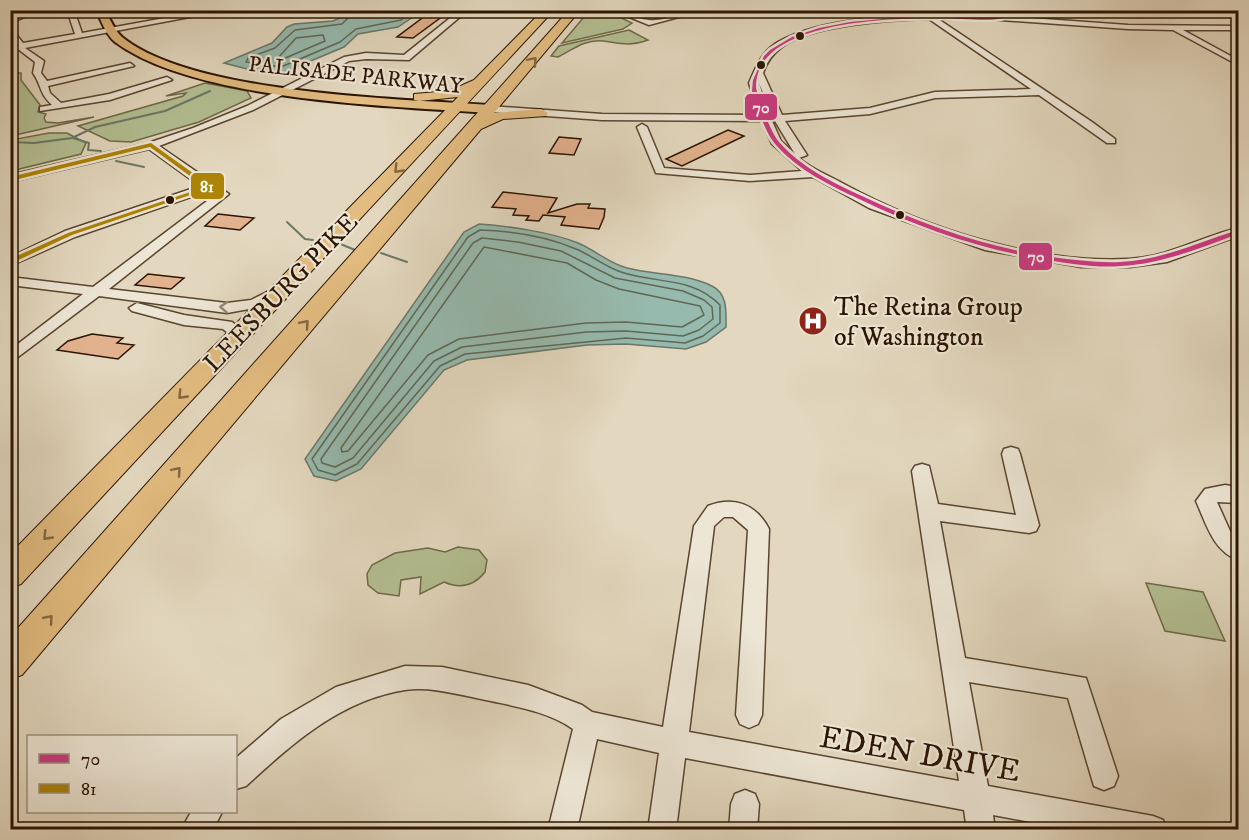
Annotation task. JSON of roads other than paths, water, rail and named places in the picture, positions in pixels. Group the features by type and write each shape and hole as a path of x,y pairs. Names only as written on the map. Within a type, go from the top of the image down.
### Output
{"highway":[{"name":"LEESBURG PIKE","path":"10,575 549,10"},
{"path":"515,46 528,25 529,13"},
{"path":"473,128 574,13"},
{"path":"418,100 462,92 492,69"},
{"path":"511,85 510,93 514,99 542,109"},
{"path":"418,100 441,112 438,127"},
{"path":"473,128 501,115 542,109"},
{"name":"LEESBURG PIKE","path":"10,663 473,128"}],"main road":[{"path":"100,10 101,20 109,32"},
{"name":"PALISADE PARKWAY","path":"116,17 124,29 142,43 182,60 243,76 294,85 418,100 493,105"},
{"name":"PALISADE PARKWAY","path":"109,32 140,53 185,71 283,91 333,97 346,102 347,109 381,101 418,100"}],"street":[{"path":"10,21 38,10"},
{"path":"70,10 73,12 78,33"},
{"path":"16,47 224,10"},
{"path":"10,179 151,145 227,119 347,59 366,56 406,58 465,10"},
{"path":"615,10 649,23 702,10"},
{"path":"815,173 798,152 777,114 760,75 761,65 771,50 804,34 866,20 1000,14 1174,28 1239,28"},
{"path":"929,16 967,45 1001,64 1111,141"},
{"path":"1174,28 1239,63"},
{"path":"10,29 16,47 41,64 37,73 44,84 45,94 59,106"},
{"path":"33,57 44,55"},
{"path":"44,84 130,66"},
{"path":"760,75 754,83 763,114 776,142 787,154 815,173 873,205 990,246 1045,258 1101,263 1150,261 1182,253 1239,232"},
{"path":"43,109 110,97 167,80"},
{"path":"542,109 763,114 857,112 882,109 935,95 1040,92"},
{"path":"493,105 632,121 642,127 660,171 750,178 815,173"},
{"path":"602,117 664,118 763,114"},
{"path":"642,127 649,121 664,118"},
{"path":"10,358 223,194 209,187 151,145"},
{"path":"10,262 70,234 209,187"},
{"path":"10,292 235,308 263,299 294,276"},
{"path":"10,281 184,320 227,325 236,332 233,341"},
{"path":"929,511 1029,525 1011,454"},
{"path":"922,471 981,830"},
{"path":"1239,495 1217,493 1210,495 1206,501 1222,537 1239,551"},
{"path":"662,830 706,519 712,513 730,508 749,515 759,529 749,715"},
{"path":"954,668 1077,687 1104,776"},
{"name":"EDEN DRIVE","path":"237,775 283,734 325,705 370,687 405,678 444,679 525,697 573,714 586,724 674,743 1153,830"},
{"path":"562,830 586,724"},
{"path":"195,830 207,813"}],"water":[{"path":"346,11 412,11 413,17 398,27 358,34 344,47 282,73 259,72 224,63 272,43 287,27 294,24 333,21 340,18"},
{"path":"479,224 516,228 555,236 578,243 627,268 681,276 712,286 721,294 725,304 726,327 706,342 686,349 626,344 587,345 467,360 444,370 361,469 336,481 314,476 305,459 464,232"}],"waterway":[{"path":"10,142 34,143 72,138 95,127 165,111 210,91"},
{"path":"73,138 89,143 88,150 101,151"},
{"path":"116,161 144,167"},
{"path":"287,222 305,239 313,240"},
{"path":"338,243 355,250"},
{"path":"381,253 407,262"}],"place":[{"name":"The Retina Group of Washington","path":"813,321"}]}
